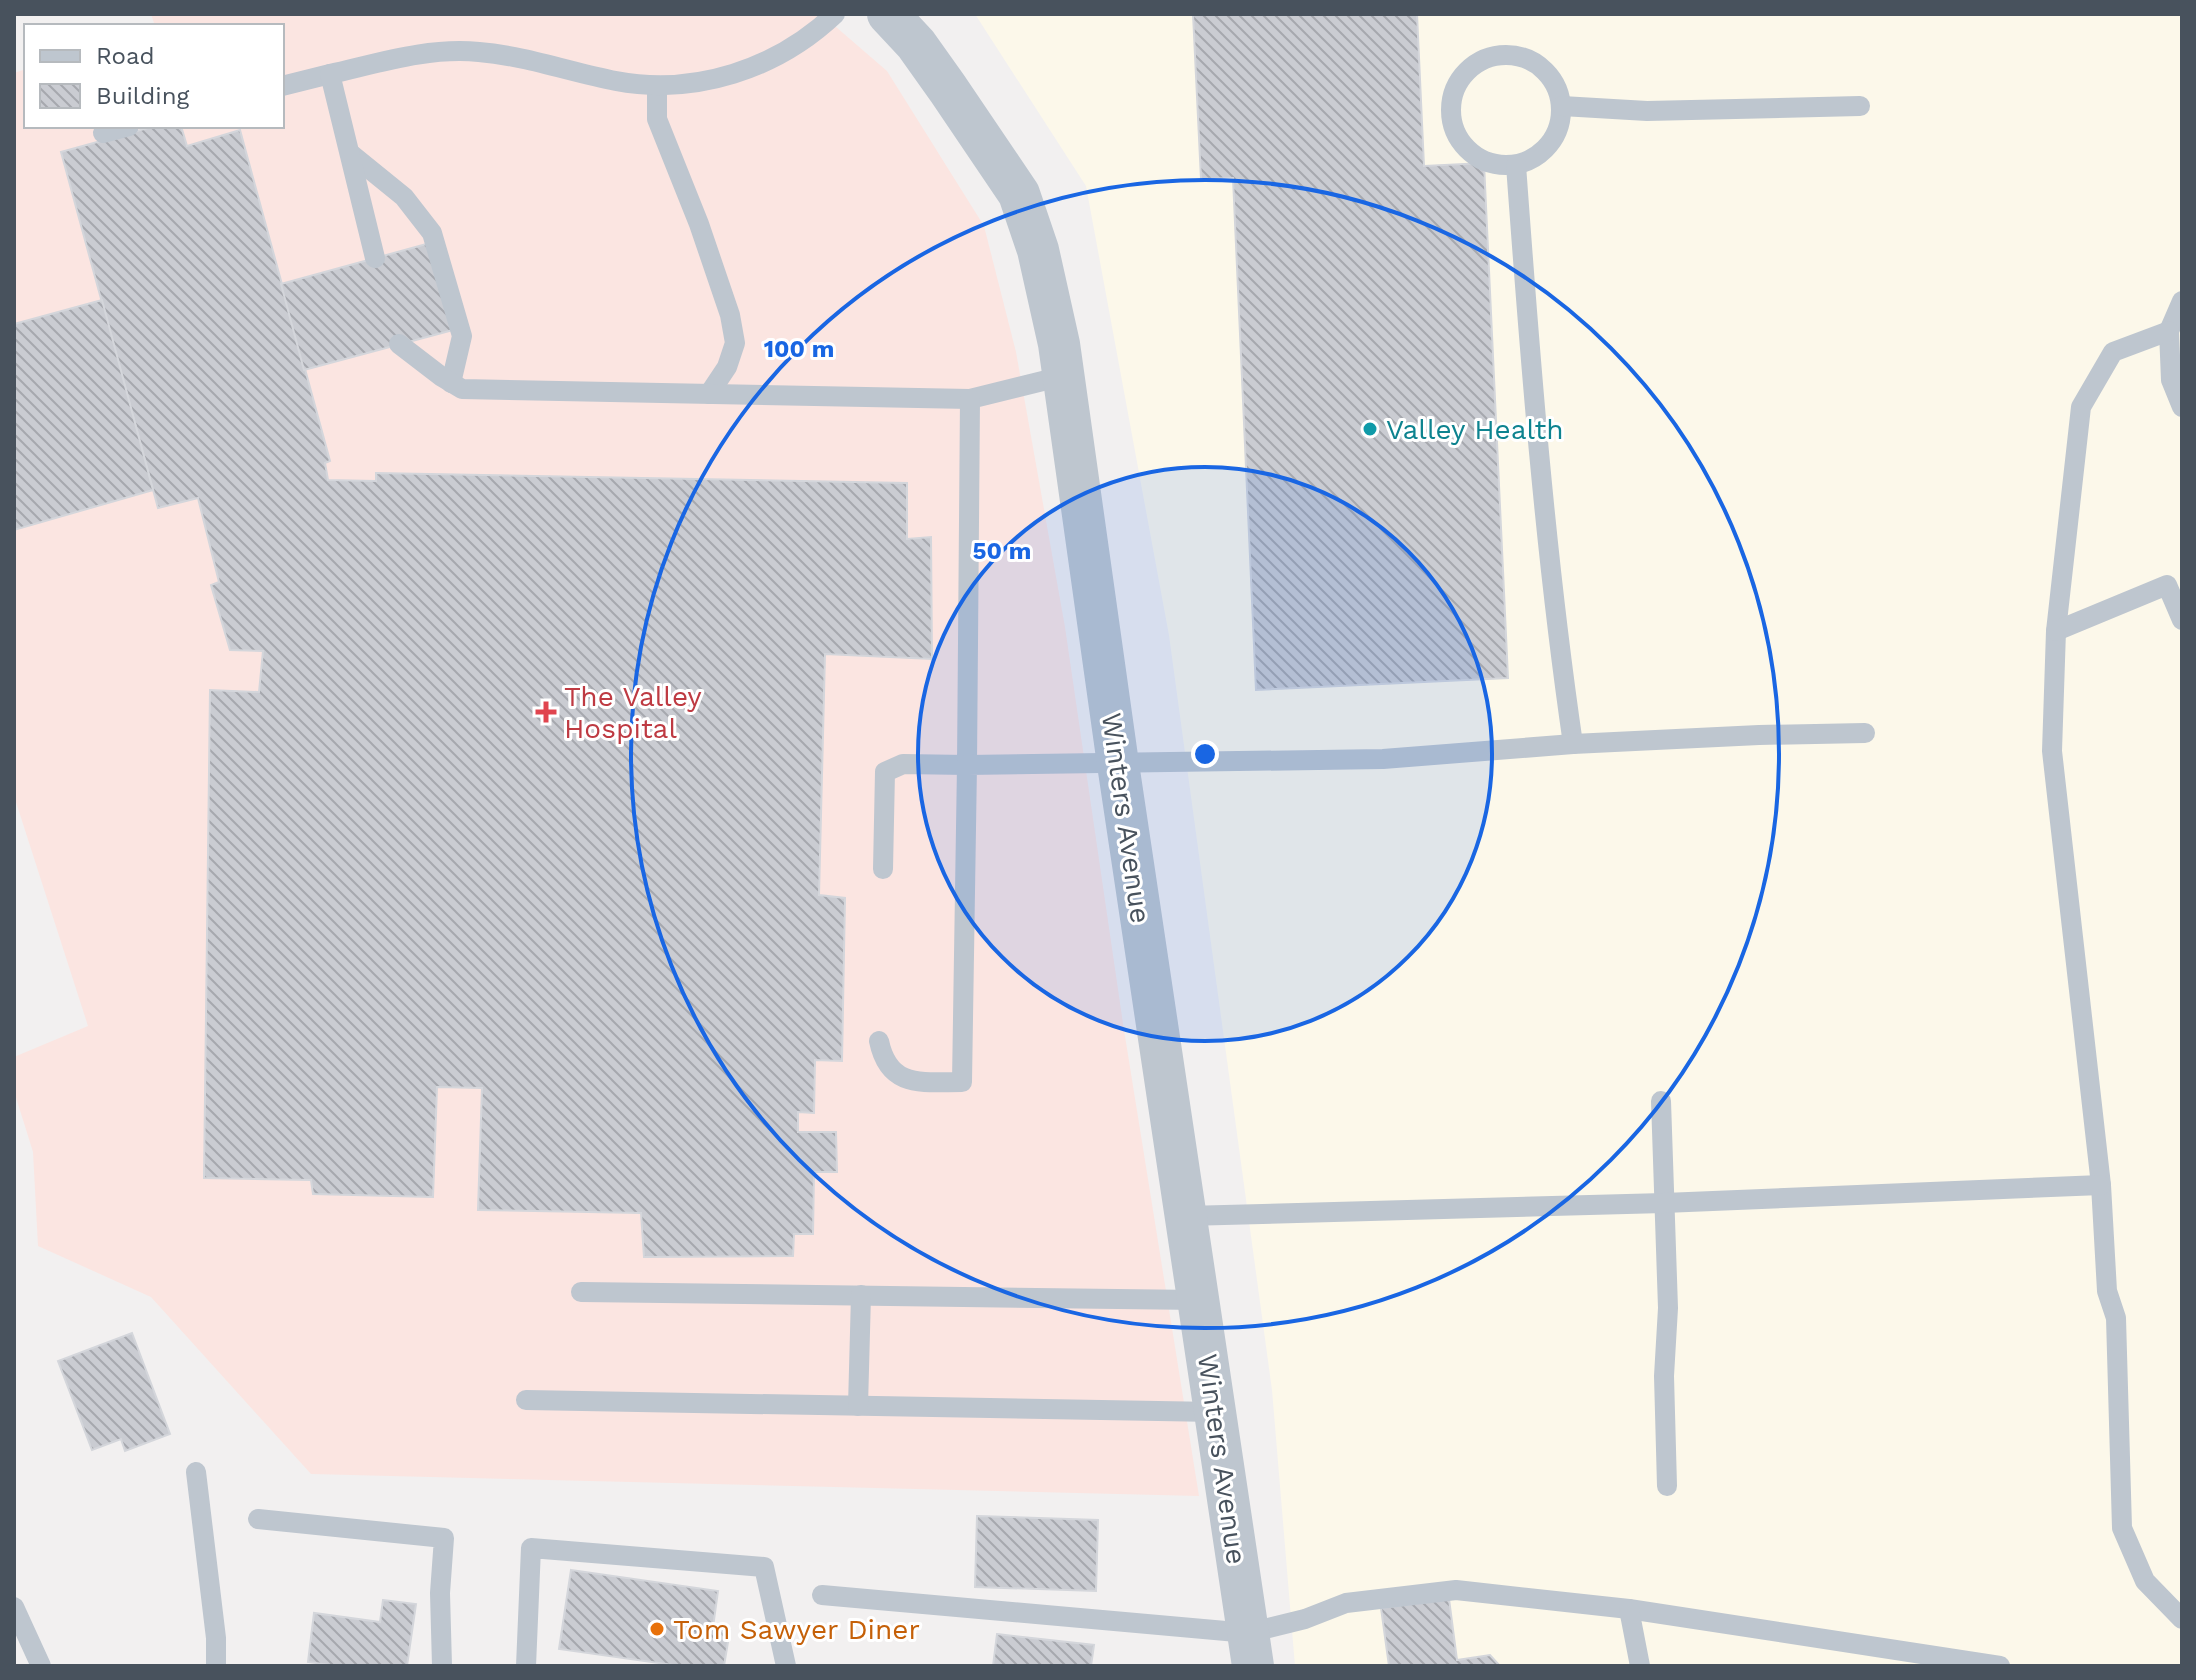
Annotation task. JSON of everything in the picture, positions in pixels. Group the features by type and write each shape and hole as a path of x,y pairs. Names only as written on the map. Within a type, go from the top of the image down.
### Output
{"street":[{"name":"Winters Avenue","path":"888,14 924,56 1019,194 1038,250 1063,376 1250,1649"}],"lane":[{"path":"284,86 435,50 523,58 618,81 657,86 706,82 752,66 814,34 835,14"},
{"path":"1513,55 1531,60 1547,71 1557,87 1562,106 1561,122 1555,137 1538,155 1516,165 1497,165 1479,159 1464,146 1454,130 1451,112 1453,93 1462,76 1476,63 1494,56 1513,55"},
{"path":"330,74 375,258"},
{"path":"657,86 657,119 699,224 730,315 735,343 727,367 709,394"},
{"path":"1562,106 1647,111 1860,106"},
{"path":"103,133 122,128"},
{"path":"351,154 404,197 432,233 462,336 451,383"},
{"path":"1516,165 1532,392 1559,652 1573,744"},
{"path":"2182,301 2169,331 2171,380 2182,407"},
{"path":"2169,331 2113,352 2081,407 2056,631 2052,751 2101,1185 2107,1291 2116,1318 2122,1528 2145,1581 2182,1619"},
{"path":"399,344 462,389 970,399 1063,376"},
{"path":"879,1041 888,1065 900,1077 914,1082 962,1082 970,399"},
{"path":"2056,631 2167,585 2182,620"},
{"path":"883,869 885,772 903,764 1383,759 1573,744 1865,733"},
{"path":"1661,1101 1668,1308 1664,1376 1667,1486"},
{"path":"1186,1216 1664,1203 2101,1185"},
{"path":"581,1292 1199,1300"},
{"path":"858,1406 861,1295"},
{"path":"526,1400 1215,1412"},
{"path":"196,1472 216,1638 216,1666"},
{"path":"258,1519 444,1538 440,1593 442,1666"},
{"path":"526,1666 531,1548 764,1567 786,1666"},
{"path":"822,1595 1250,1649 1305,1619 1346,1603 1456,1590 1629,1609 2000,1666"},
{"path":"14,1607 41,1666"},
{"path":"1629,1609 1640,1666"}],"shaded area":[{"name":"The Valley Hospital","path":"151,14 821,14 887,71 984,226 1016,352 1065,627 1124,1030 1199,1496 311,1474 151,1297 38,1246 33,1152 14,1091 14,1057 88,1026 14,796 14,73 24,70 24,128 284,128 284,24 154,24"},
{"path":"975,14 2182,14 2182,1666 1295,1666 1272,1390 1169,635 1086,186"}],"building":[{"name":"Valley Health","path":"1193,14 1417,14 1424,166 1484,163 1508,678 1256,690 1233,178 1201,179"},
{"path":"148,128 182,128 187,146 240,130 330,461 325,463 328,480 376,481 376,473 907,483 907,539 931,537 932,659 825,654 819,895 845,898 842,1061 815,1060 814,1113 798,1112 798,1132 836,1132 837,1172 814,1172 813,1234 794,1234 793,1256 644,1257 641,1213 478,1210 482,1088 437,1087 433,1197 313,1194 311,1180 204,1178 210,690 259,692 263,651 230,650 211,585 219,582 198,498 158,508 61,152"},
{"path":"430,243 453,330 304,370 281,284"},
{"path":"102,300 153,490 14,530 14,324"},
{"path":"132,1333 170,1434 125,1451 121,1439 92,1450 58,1361"},
{"path":"977,1516 1098,1520 1096,1591 975,1587"},
{"path":"571,1570 718,1591 713,1627 730,1630 724,1666 680,1666 559,1649"},
{"path":"1449,1599 1457,1660 1490,1655 1500,1666 1389,1666 1381,1608"},
{"path":"383,1600 416,1604 407,1666 337,1666 308,1662 314,1613 380,1622"},
{"path":"997,1634 1094,1645 1091,1666 993,1666"}],"place":[{"name":"Valley Health","path":"1370,429"},
{"name":"The Valley Hospital","path":"546,712"},
{"name":"Tom Sawyer Diner","path":"657,1629"}]}
